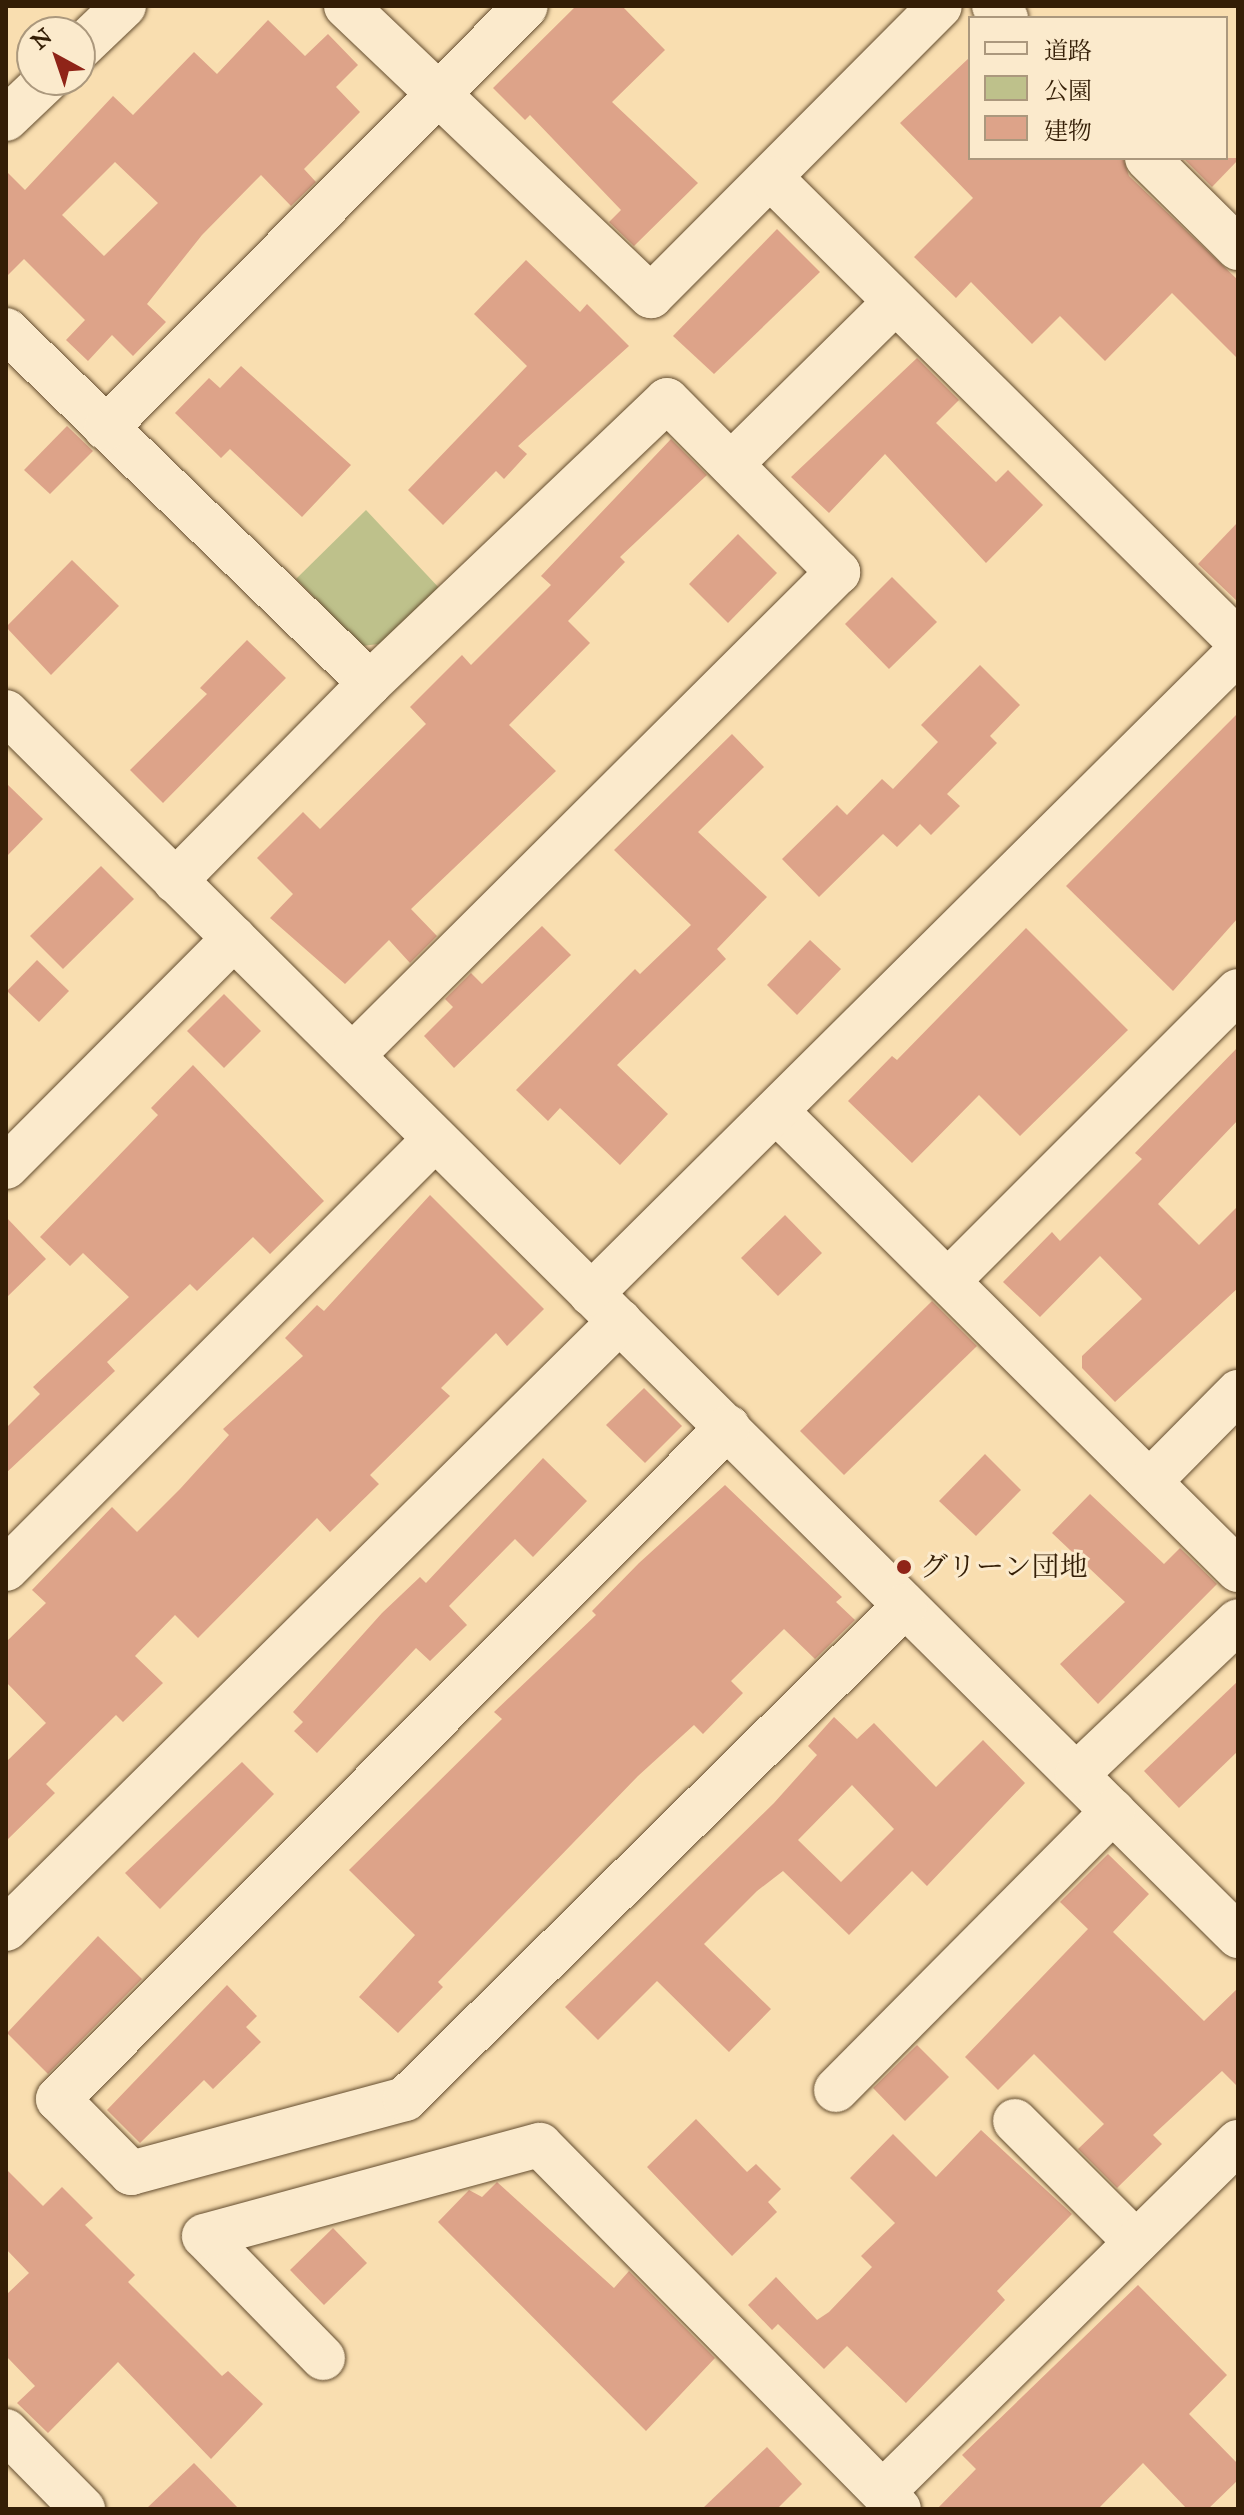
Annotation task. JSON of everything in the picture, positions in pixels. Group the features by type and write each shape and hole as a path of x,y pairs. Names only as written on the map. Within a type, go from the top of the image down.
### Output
{"street":[{"path":"96,33 124,6"},
{"path":"346,6 437,97 651,296 940,6"},
{"path":"106,428 526,6"},
{"path":"6,119 30,96"},
{"path":"1149,160 1238,248"},
{"path":"771,178 1238,641"},
{"path":"731,464 894,303"},
{"path":"6,330 370,683"},
{"path":"175,881 370,683 667,400 838,572 353,1055"},
{"path":"6,1929 605,1308 777,1112 1238,652"},
{"path":"6,712 1238,1936"},
{"path":"6,1167 234,938"},
{"path":"948,1281 1238,991"},
{"path":"777,1112 1151,1480 1238,1570"},
{"path":"6,1569 435,1139"},
{"path":"1151,1480 1238,1392"},
{"path":"728,1427 58,2099 131,2173 405,2099 905,1606"},
{"path":"1077,1774 1238,1621"},
{"path":"836,2090 1113,1811"},
{"path":"1015,2121 1136,2242"},
{"path":"323,2358 204,2236 540,2145 891,2501 1136,2242 1238,2142"},
{"path":"6,2431 83,2509"}],"green space":[{"path":"366,510 441,590 387,643 362,646 296,579"}],"building":[{"path":"576,6 622,6 665,50 612,102 698,183 634,246 609,222 621,210 530,115 525,120 493,88"},
{"path":"268,20 305,56 328,34 358,65 336,87 360,112 304,169 316,182 291,206 261,175 202,235 147,304 166,322 133,356 112,335 88,361 66,340 85,320 24,259 6,277 6,171 25,190 113,96 133,115 194,52 217,74","holes":["115,162 158,203 104,256 62,215"]},
{"path":"968,59 968,160 1124,160 1129,176 1238,280 1238,359 1172,293 1105,361 1060,316 1032,344 971,282 956,298 914,257 973,198 900,123"},
{"path":"1238,158 1238,160 1212,187 1185,160"},
{"path":"777,229 820,272 714,374 673,336"},
{"path":"526,260 580,312 587,304 629,346 518,446 527,454 504,479 496,471 443,525 408,490 527,366 474,314"},
{"path":"917,358 959,400 936,423 996,482 1008,470 1043,505 986,563 885,454 829,513 791,477"},
{"path":"241,366 351,465 302,517 230,449 221,458 175,413 209,378 220,388"},
{"path":"67,426 93,451 50,494 24,470"},
{"path":"671,439 707,475 620,557 625,562 568,621 590,643 509,725 556,771 411,909 437,936 410,963 389,940 345,984 270,918 293,894 257,858 303,812 320,829 426,724 410,707 462,655 471,665 551,585 541,576"},
{"path":"1238,522 1238,602 1198,564"},
{"path":"738,534 777,573 728,623 689,584"},
{"path":"72,560 119,606 51,675 6,627"},
{"path":"892,577 937,622 889,669 845,624"},
{"path":"247,640 286,678 163,803 130,770 207,694 200,688"},
{"path":"980,665 1020,705 990,736 997,743 947,794 960,806 931,835 920,824 897,847 883,834 819,897 782,859 837,805 847,815 882,779 893,789 938,742 921,725"},
{"path":"1238,713 1238,918 1173,991 1066,886"},
{"path":"732,734 764,767 698,832 767,897 717,949 726,959 617,1065 668,1114 620,1165 560,1108 548,1121 516,1090 635,969 640,974 691,925 614,850"},
{"path":"6,783 43,819 6,857"},
{"path":"101,866 134,899 63,969 30,936"},
{"path":"542,926 571,955 454,1068 424,1036 453,1007 445,999 471,973 482,984"},
{"path":"1026,928 1128,1030 1020,1136 979,1095 912,1163 848,1101 892,1056 897,1060"},
{"path":"810,940 841,969 797,1015 767,985"},
{"path":"37,960 69,991 39,1022 7,991"},
{"path":"224,994 261,1031 224,1068 187,1031"},
{"path":"1238,1047 1238,1120 1158,1204 1199,1245 1238,1206 1238,1288 1115,1402 1082,1368 1082,1356 1142,1299 1100,1256 1040,1317 1003,1282 1052,1232 1060,1241 1142,1159 1135,1153"},
{"path":"193,1065 324,1201 270,1254 253,1237 197,1291 190,1284 107,1362 115,1371 6,1473 6,1428 40,1394 33,1387 129,1297 83,1253 70,1266 40,1237 158,1115 151,1108"},
{"path":"430,1195 544,1309 507,1346 496,1333 441,1388 450,1396 370,1475 379,1484 330,1532 317,1518 198,1638 175,1615 135,1656 163,1683 123,1722 116,1715 46,1784 55,1793 6,1841 6,1762 46,1723 6,1682 6,1642 46,1603 32,1590 112,1507 137,1532 229,1435 223,1429 303,1356 285,1338 317,1305 324,1311"},
{"path":"785,1215 822,1253 778,1296 741,1258"},
{"path":"6,1217 46,1259 6,1298"},
{"path":"932,1301 977,1346 844,1475 800,1431"},
{"path":"644,1388 682,1426 645,1463 606,1425"},
{"path":"985,1454 1021,1490 976,1536 939,1501"},
{"path":"543,1458 587,1501 533,1557 515,1539 449,1606 467,1625 430,1661 416,1648 317,1753 294,1731 303,1722 293,1712 382,1613 420,1577 426,1583"},
{"path":"725,1485 842,1597 836,1602 855,1620 815,1659 784,1629 731,1681 743,1693 703,1734 694,1725 638,1776 438,1982 443,1987 398,2033 359,1997 415,1935 349,1870 502,1719 494,1712 596,1615 592,1611 639,1563"},
{"path":"1090,1494 1164,1564 1180,1548 1217,1584 1098,1704 1060,1664 1125,1602 1052,1533"},
{"path":"1238,1681 1238,1751 1179,1808 1144,1771"},
{"path":"834,1717 857,1739 874,1723 936,1787 983,1740 1025,1783 927,1886 912,1871 849,1935 783,1871 757,1891 704,1944 771,2009 729,2052 657,1981 598,2040 565,2007 774,1803 817,1755 808,1746","holes":["852,1785 894,1829 841,1882 798,1840"]},
{"path":"242,1762 274,1794 160,1909 125,1873"},
{"path":"1108,1854 1149,1894 1113,1932 1204,2021 1238,1988 1238,2087 1222,2071 1153,2135 1162,2144 1117,2188 1078,2149 1104,2124 1034,2054 998,2090 965,2057 1088,1929 1060,1902"},
{"path":"98,1936 142,1979 48,2074 7,2033"},
{"path":"227,1985 257,2016 246,2027 261,2042 213,2089 204,2080 140,2143 107,2110"},
{"path":"917,2045 949,2077 905,2121 873,2088"},
{"path":"696,2119 747,2172 756,2164 781,2189 768,2202 777,2212 732,2256 647,2167"},
{"path":"981,2130 1072,2214 997,2291 1005,2300 906,2403 847,2346 824,2369 778,2324 772,2330 748,2305 776,2277 817,2320 829,2312 872,2267 861,2256 895,2223 850,2178 893,2134 936,2177"},
{"path":"6,2169 43,2206 62,2187 93,2218 85,2225 135,2275 128,2282 222,2376 228,2371 263,2404 211,2459 118,2362 48,2433 17,2403 35,2386 6,2356 6,2295 29,2273 6,2249"},
{"path":"497,2182 614,2288 629,2271 715,2358 646,2431 438,2222 469,2190 482,2197"},
{"path":"333,2228 367,2263 324,2305 290,2270"},
{"path":"1138,2285 1227,2375 1189,2414 1238,2464 1238,2480 1208,2509 1187,2509 1143,2463 1098,2509 937,2509 976,2469 962,2455"},
{"path":"767,2447 802,2484 777,2509 702,2509"},
{"path":"194,2463 239,2509 146,2509"}],"place":[{"name":"グリーン団地","path":"904,1567"}]}
